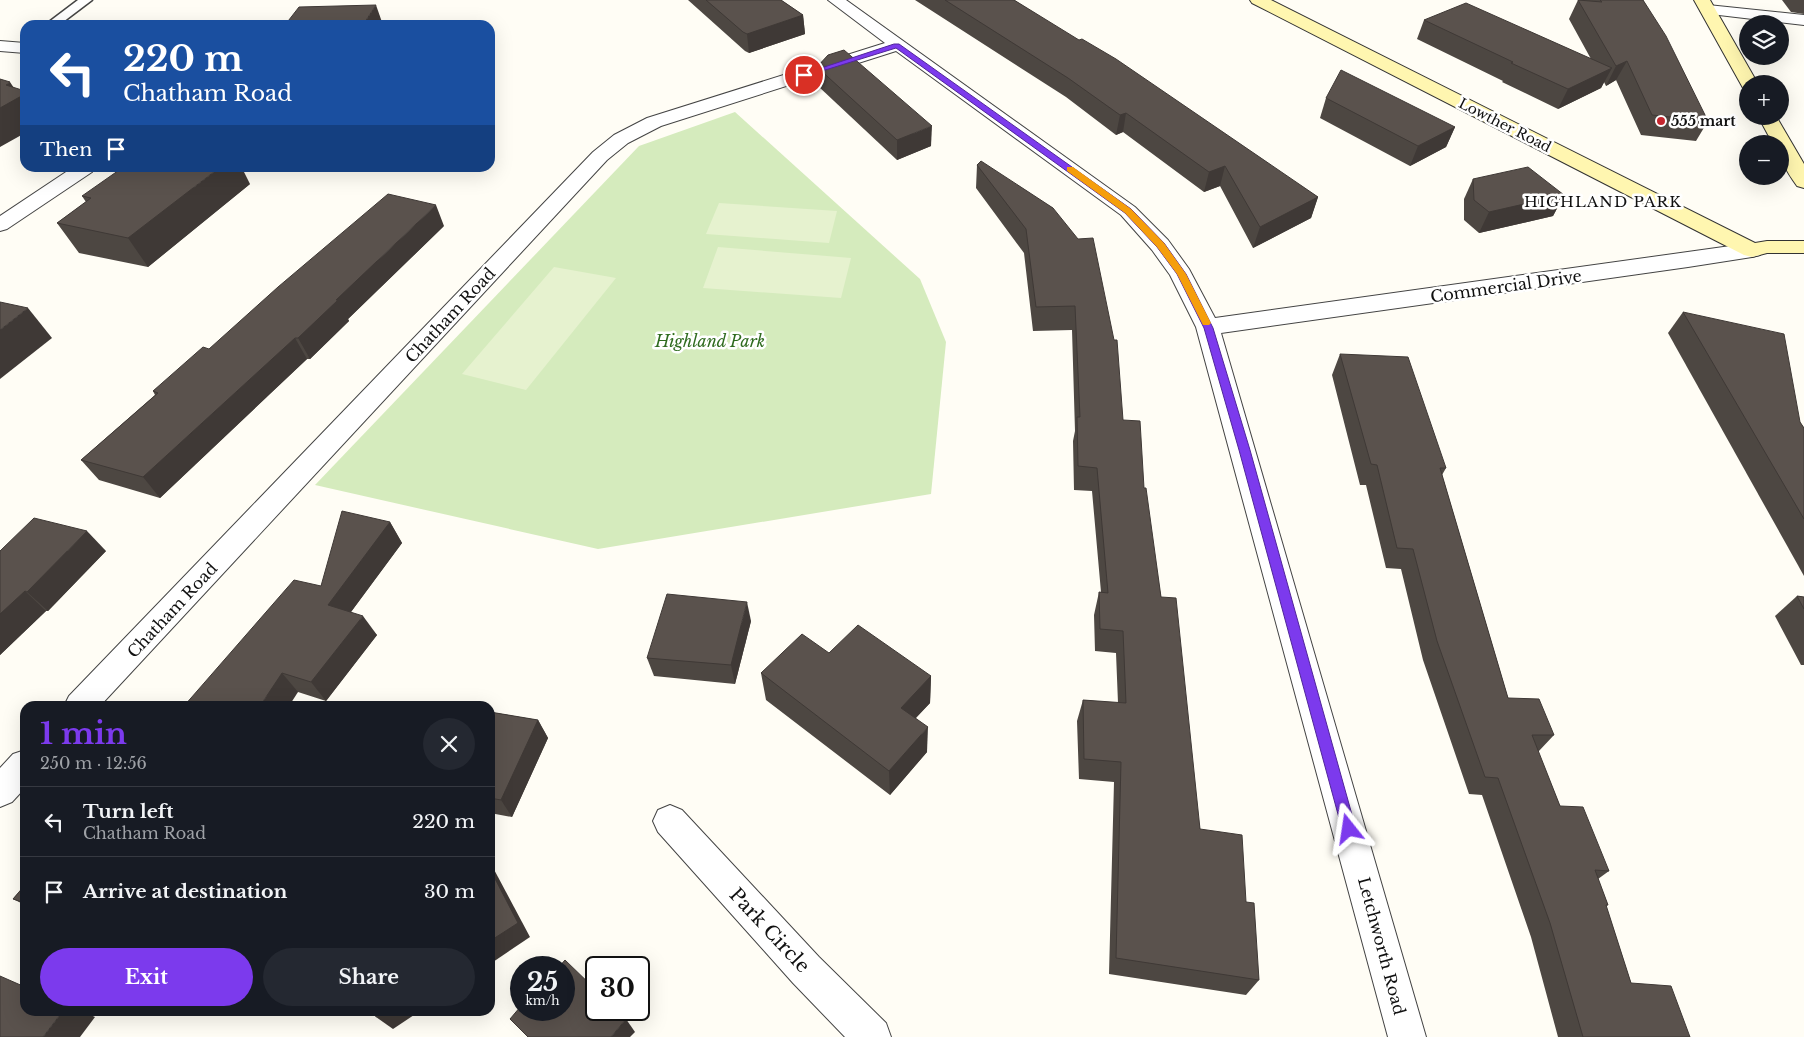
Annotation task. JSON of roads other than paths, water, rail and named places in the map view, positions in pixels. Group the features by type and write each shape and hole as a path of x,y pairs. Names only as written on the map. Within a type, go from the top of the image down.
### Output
{"main road":[{"name":"Lowther Road","path":"1258,0 1752,250"},
{"path":"1705,5 1744,75"},
{"path":"1772,125 1804,182"},
{"name":"Commercial Drive","path":"1752,250 1767,247 1804,247"}],"street":[{"name":"Letchworth Road","path":"836,0 1128,211 1160,245 1181,274 1208,328 1244,450 1407,1037"},
{"path":"1705,5 1804,20"},
{"name":"Chatham Road","path":"85,701 600,156 621,139 654,122 897,45"},
{"path":"0,46 20,47"},
{"path":"0,225 79,172"},
{"name":"Commercial Drive","path":"1208,328 1752,250"},
{"path":"0,791 20,770"},
{"name":"Park Circle","path":"670,821 806,970 872,1037"}],"lane":[{"path":"59,20 86,0"}],"place":[{"name":"555 mart","path":"1661,121"}],"district":[{"name":"HIGHLAND PARK","path":"1603,202"}],"park label":[{"name":"Highland Park","path":"710,341"}]}
